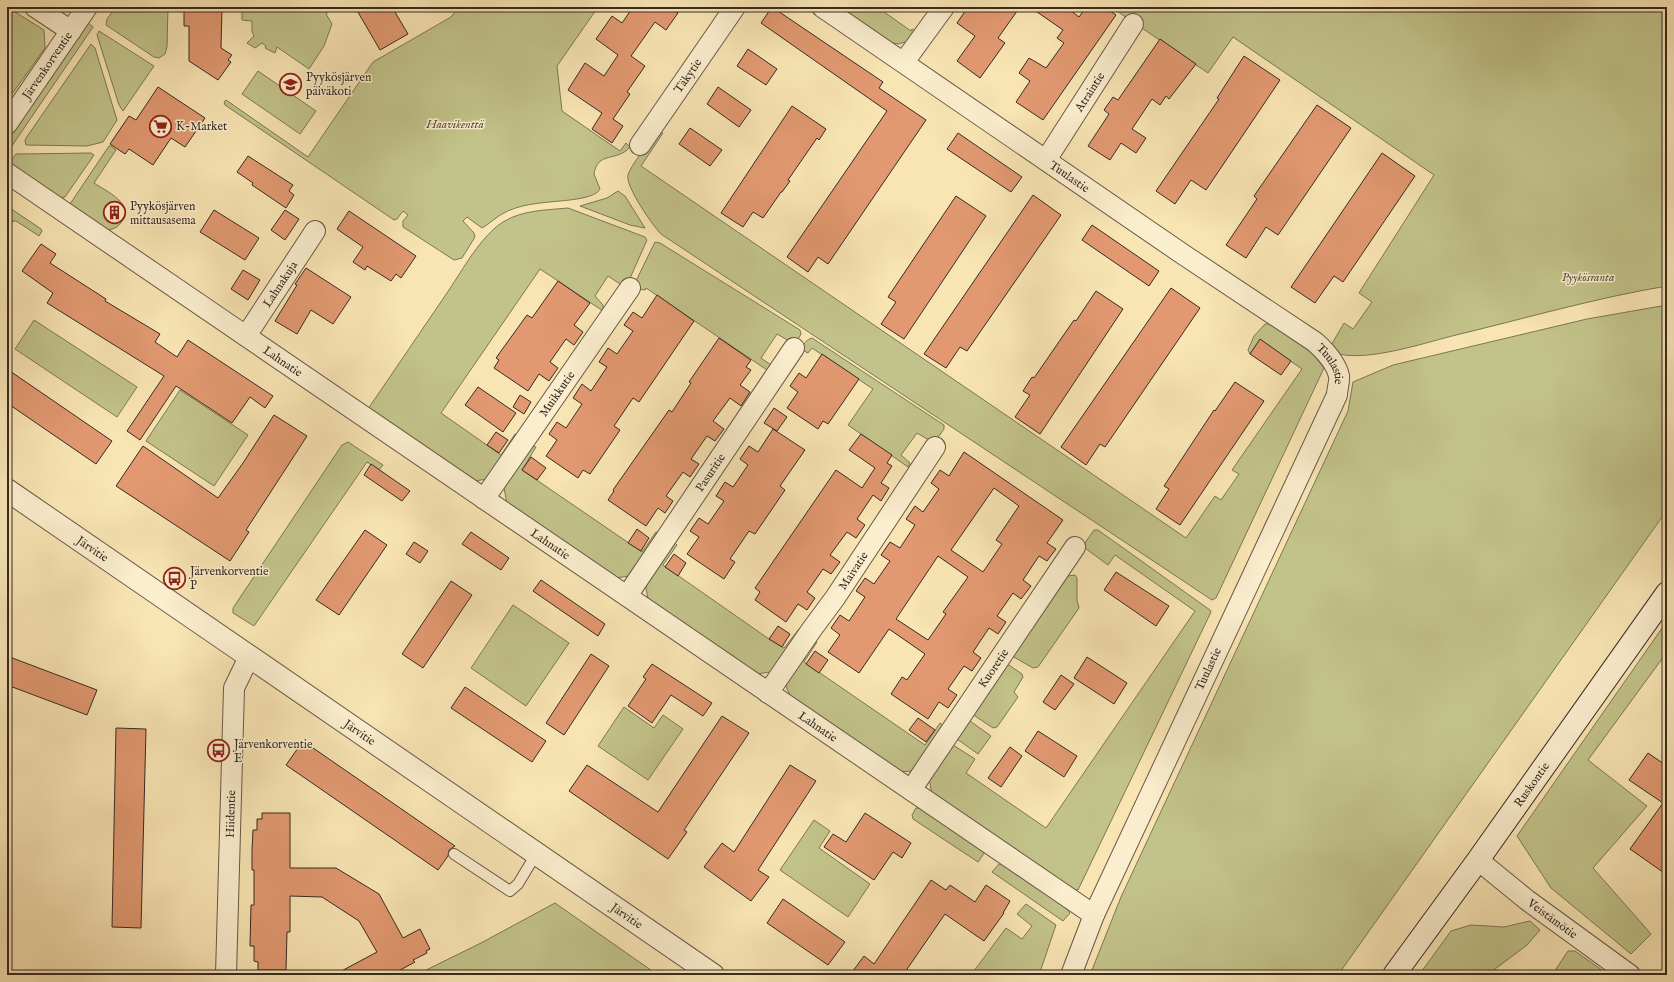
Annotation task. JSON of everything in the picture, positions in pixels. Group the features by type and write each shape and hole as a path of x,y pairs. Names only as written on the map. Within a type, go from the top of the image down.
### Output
{"street":[{"path":"35,7 71,31"},
{"name":"Järvenkorventie","path":"7,124 87,7"},
{"name":"Täkytie","path":"640,145 735,7"},
{"name":"Tuulastie","path":"822,7 1315,342 1322,348 1339,376 1337,395 1094,915 1072,975"},
{"path":"904,62 944,7"},
{"name":"Atraintie","path":"1046,160 1133,24"},
{"name":"Lahnatie","path":"7,173 1094,915"},
{"name":"Lahnakuja","path":"246,336 315,231"},
{"name":"Muikkutie","path":"484,499 630,288"},
{"name":"Pasuritie","path":"627,596 794,348"},
{"name":"Maivatie","path":"768,693 812,628 835,598 936,447"},
{"name":"Järvitie","path":"7,490 713,975"},
{"name":"Kuoretie","path":"911,790 1075,547"},
{"name":"Ruskontie","path":"1394,975 1478,860 1667,593"},
{"name":"Hiidentie","path":"226,975 234,688 249,657"},
{"name":"Veistämötie","path":"1478,860 1527,900 1630,975"}],"lane":[{"path":"454,854 510,891 518,884 536,854"}],"green space":[{"path":"7,7 44,30 45,48 7,101"},
{"path":"116,7 168,7 167,47 165,54 159,58 154,57 106,25 107,19"},
{"path":"245,7 331,7 332,9 326,14 332,24 324,46 309,69 277,47 275,53 265,48 266,46 262,43 255,48 247,43 254,36 252,31 252,21 242,20 242,9"},
{"name":"Haavikenttä","path":"459,7 598,7 557,66 562,111 620,151 626,143 630,147 625,152 599,162 594,174 600,189 593,195 576,199 537,203 515,208 502,214 482,228 467,217 463,221 474,233 475,237 462,258 454,260 403,227 403,221 408,215 403,211 397,219 394,220 225,105 224,102 226,100 308,157 373,62 451,17"},
{"path":"838,7 877,7 911,31 912,29 915,31 909,41 898,44 889,42"},
{"name":"Pyykösranta","path":"1111,7 1667,7 1667,286 1586,303 1395,351 1351,356 1339,354 1332,346 1344,323 1353,329 1372,302 1359,293 1434,175 1233,37 1208,73"},
{"path":"87,22 93,27 7,153 7,145 13,131"},
{"path":"99,31 154,66 123,111 119,105 97,35"},
{"path":"91,44 95,48 117,120 103,142 87,146 26,145 26,138"},
{"path":"258,71 316,111 300,134 242,94"},
{"path":"657,131 663,133 641,166 1186,538 1215,496 1221,500 1239,474 1232,470 1302,369 1260,340 1250,354 1248,350 1254,336 1265,324 1272,324 1312,353 1324,368 1216,598 1212,600 661,234 646,215 628,180 630,171"},
{"path":"109,146 116,150 94,183 112,194 122,204 125,209 125,215 118,226 107,230 70,204"},
{"path":"91,153 94,155 65,197 61,198 13,166 10,161 16,154"},
{"path":"618,191 625,196 645,228 630,225 580,206 607,198"},
{"path":"7,206 41,229 42,231 39,236 16,221 7,222"},
{"path":"568,208 645,237 647,240 627,285 623,286 608,276 595,296 603,305 603,311 540,269 441,413 501,455 515,434 517,435 488,479 474,481 368,409 473,253 487,236 503,222 518,215 535,211"},
{"path":"655,242 660,243 800,330 801,334 794,344 777,334 761,358 771,365 766,377 763,375 767,370 646,288 645,290 639,289 634,285"},
{"path":"1667,305 1667,510 1338,975 1090,975 1121,897 1348,411 1353,382 1393,365 1587,319"},
{"path":"34,320 137,387 117,417 15,349"},
{"path":"812,338 944,425 944,429 934,443 917,433 901,455 910,463 908,467 848,425 873,389 812,348 808,353 802,350 805,342"},
{"path":"180,390 248,435 214,486 146,441"},
{"path":"348,442 383,465 379,470 367,462 254,626 233,613 233,608 342,445"},
{"path":"532,446 536,447 522,470 642,552 656,532 658,533 630,576 615,578 507,504 504,488 506,482"},
{"path":"1094,530 1098,530 1211,612 1078,890 1071,889 932,795 929,778 953,745 975,759 966,773 1046,828 1195,611 1115,555 1108,565 1085,548 1085,543"},
{"path":"675,543 677,545 663,565 769,639 784,648 799,629 800,630 775,670 757,674 648,599 645,583"},
{"path":"1075,575 1077,578 1077,600 1079,608 1038,667 1033,668 1014,657 1013,653 1065,578"},
{"path":"513,605 569,643 526,706 471,668"},
{"path":"1667,621 1667,652 1588,760 1647,806 1593,868 1651,934 1631,954 1551,888 1517,836"},
{"path":"815,641 817,642 804,662 925,745 940,723 944,726 912,771 899,772 791,697 786,683"},
{"path":"1004,665 1009,665 1022,674 1023,677 1014,692 1018,697 997,727 993,728 975,716 974,713"},
{"path":"624,707 654,728 663,715 683,729 648,780 598,746"},
{"path":"970,721 991,736 978,754 957,739 957,735 966,722"},
{"path":"916,808 919,808 985,852 978,862 913,819 912,815"},
{"path":"814,820 830,831 819,848 870,884 848,917 780,870"},
{"path":"999,864 1002,864 1066,908 1070,913 1063,921 992,872"},
{"path":"555,903 658,975 416,975 481,943"},
{"path":"1026,904 1056,925 1039,975 971,975 1006,928 1022,939 1032,926 1017,914"},
{"path":"1530,921 1540,930 1527,945 1487,975 1419,975 1451,931 1471,925 1504,927"},
{"path":"1568,951 1575,951 1609,975 1563,975 1556,969"}],"building":[{"path":"184,7 222,7 221,48 232,55 228,60 231,62 218,80 189,61 189,26 184,26"},
{"path":"355,7 392,7 408,34 380,50"},
{"path":"633,7 669,7 678,13 666,30 655,22 631,56 645,66 627,92 630,94 613,119 623,126 612,143 592,129 602,113 568,90 585,63 604,76 618,55 596,39 612,16 622,23"},
{"path":"772,7 883,82 879,88 926,120 828,264 818,257 808,272 787,257 887,111 761,23"},
{"path":"968,7 1020,7 998,38 1005,43 980,78 957,61 975,36 957,23"},
{"path":"1030,7 1066,7 1079,17 1086,7 1104,7 1116,15 1043,120 1016,102 1030,81 1019,73 1029,58 1046,68 1064,43 1057,38 1063,30"},
{"path":"1160,39 1196,64 1169,99 1166,96 1160,105 1152,99 1132,129 1146,138 1136,153 1121,143 1110,160 1088,146 1109,114 1104,110 1113,97 1118,100"},
{"path":"748,49 777,69 766,85 737,66"},
{"path":"1244,56 1280,80 1206,190 1191,180 1175,204 1156,191 1219,99 1217,98"},
{"name":"K-Market","path":"158,87 205,118 185,147 171,138 153,165 129,149 125,154 110,144 129,116 136,120"},
{"path":"718,87 751,110 739,127 707,104"},
{"path":"1317,105 1351,128 1278,235 1266,227 1246,258 1226,245 1257,199 1254,196"},
{"path":"792,106 826,129 819,140 817,138 788,180 790,181 763,218 753,212 743,227 721,213"},
{"path":"690,128 722,150 710,166 679,144"},
{"path":"958,133 1022,177 1011,192 947,149"},
{"path":"1382,153 1415,176 1343,282 1334,276 1315,303 1291,287"},
{"path":"248,156 293,185 289,191 294,195 286,208 252,185 253,183 237,172"},
{"path":"1033,195 1061,215 967,351 960,347 946,368 924,354"},
{"path":"956,196 986,216 904,339 881,324 896,302 888,297"},
{"path":"214,210 259,238 245,260 200,232"},
{"path":"285,210 299,219 285,240 271,230"},
{"path":"349,211 416,256 401,278 396,274 391,281 367,266 365,270 353,262 363,247 337,229"},
{"path":"1092,225 1159,271 1149,286 1082,240"},
{"path":"41,244 56,254 50,263 106,299 105,301 160,334 155,342 177,357 188,340 273,396 265,408 250,397 232,423 176,386 140,440 127,431 164,376 47,303 53,293 22,271"},
{"path":"306,268 351,297 333,324 311,310 297,334 275,321 297,285 295,284"},
{"path":"243,270 260,280 248,300 231,289"},
{"path":"558,281 590,303 574,325 583,332 574,345 566,339 550,362 558,368 549,381 539,374 528,391 494,368 499,360 496,358 527,315 532,318"},
{"path":"1171,288 1200,308 1105,447 1100,444 1086,465 1061,447"},
{"path":"1096,291 1123,309 1040,434 1015,417 1030,395 1023,391 1032,377 1034,378 1074,320 1076,321"},
{"path":"657,295 694,321 639,402 633,398 614,426 620,430 590,474 583,470 578,478 546,456 557,440 549,434 557,422 566,428 582,404 573,398 582,384 591,391 607,367 599,362 608,348 617,354 633,331 624,325 633,312 642,318"},
{"path":"719,338 751,360 746,367 751,370 740,385 750,392 741,406 730,398 713,421 724,429 715,441 707,436 691,459 699,464 690,477 683,472 666,496 673,501 665,513 658,508 646,526 608,500 614,491 613,490 669,410 672,412 691,383 689,382"},
{"path":"1260,339 1291,361 1281,375 1250,354"},
{"path":"822,354 859,379 828,424 823,421 818,429 787,408 798,392 790,386 799,373 806,378"},
{"path":"7,369 112,441 96,464 7,403"},
{"path":"1235,382 1264,401 1180,525 1156,509 1169,489 1164,486 1214,410 1215,411"},
{"path":"478,387 516,413 503,432 465,405"},
{"path":"520,395 531,402 524,414 513,407"},
{"path":"774,408 787,417 777,431 764,423"},
{"path":"274,415 307,436 246,530 249,532 230,561 116,486 143,446 218,498"},
{"path":"773,429 805,450 780,486 785,490 755,534 749,531 730,559 735,562 724,579 687,554 699,537 690,531 699,518 708,524 724,501 716,496 725,482 733,487 748,465 740,459 749,446 758,452"},
{"path":"496,432 508,440 499,453 487,445"},
{"path":"861,434 892,455 887,463 892,466 881,483 889,488 881,501 873,495 857,519 865,525 856,538 847,532 830,555 840,562 831,574 823,569 807,592 815,598 807,610 798,604 786,622 755,600 760,592 755,588 836,470 862,488 875,468 849,450"},
{"path":"964,452 1063,520 1047,543 1056,549 1047,561 1039,556 1023,580 1031,586 1021,599 1013,593 997,616 1006,622 998,634 989,628 973,652 981,658 972,671 964,666 948,689 957,695 948,708 939,702 928,719 891,694 902,677 907,680 925,654 889,629 859,673 828,652 840,635 831,628 840,615 849,621 865,597 856,591 865,578 874,584 890,561 881,555 890,542 900,548 915,525 906,519 915,506 923,512 939,489 931,483 940,470 949,476","holes":["994,488 1019,506 996,540 1002,544 983,572 951,550","938,556 968,577 943,612 946,614 928,640 896,619"]},
{"path":"531,457 546,468 537,480 522,470"},
{"path":"371,464 410,491 402,501 364,475"},
{"path":"637,529 649,538 641,551 628,543"},
{"path":"365,530 387,545 339,615 316,600"},
{"path":"471,532 509,558 501,570 462,544"},
{"path":"414,542 428,551 420,563 406,554"},
{"path":"674,554 686,563 678,576 665,567"},
{"path":"1116,572 1169,606 1156,626 1104,590"},
{"path":"541,580 605,624 598,636 533,591"},
{"path":"451,581 472,595 423,668 402,654"},
{"path":"778,626 790,634 782,647 769,639"},
{"path":"815,651 828,660 819,673 806,664"},
{"path":"591,654 609,666 564,735 546,723"},
{"path":"7,656 97,690 87,715 7,685"},
{"path":"1087,657 1127,683 1114,704 1074,678"},
{"path":"652,664 712,703 703,716 671,695 652,723 628,706 646,679 643,677"},
{"path":"1061,675 1074,684 1055,710 1043,702"},
{"path":"465,687 546,741 532,762 451,708"},
{"path":"722,716 749,733 684,830 687,832 668,859 569,791 587,765 658,812"},
{"path":"918,718 935,730 926,742 909,730"},
{"path":"116,728 146,729 141,928 112,927"},
{"path":"1038,731 1077,756 1064,777 1025,751"},
{"path":"303,741 455,846 449,850 448,856 438,870 286,765"},
{"path":"1010,747 1022,756 1001,787 988,778"},
{"path":"1648,753 1667,766 1667,875 1630,849 1663,803 1629,780"},
{"path":"790,765 816,781 758,870 769,877 751,901 704,867 722,843 734,852"},
{"path":"262,813 290,813 290,868 336,868 379,894 403,938 420,929 430,949 426,951 427,953 413,960 415,962 391,975 334,975 377,952 359,921 322,897 290,896 290,932 287,932 286,970 258,970 258,962 254,961 254,946 250,946 251,905 254,905 254,870 252,870 252,850 253,830 257,830 257,819 262,819"},
{"path":"865,813 911,843 902,858 893,852 874,880 824,847 833,834 846,842"},
{"path":"931,880 946,890 950,885 975,902 986,885 1010,901 1004,913 984,941 945,914 903,975 850,975 864,956 874,964"},
{"path":"783,899 845,942 828,965 767,923"}],"place":[{"name":"Pyykösjärven päiväkoti","path":"291,84"},
{"name":"K-Market","path":"161,126"},
{"name":"Pyykösjärven mittausasema","path":"114,213"},
{"name":"Järvenkorventie P","path":"175,578"},
{"name":"Järvenkorventie E","path":"218,751"}]}
